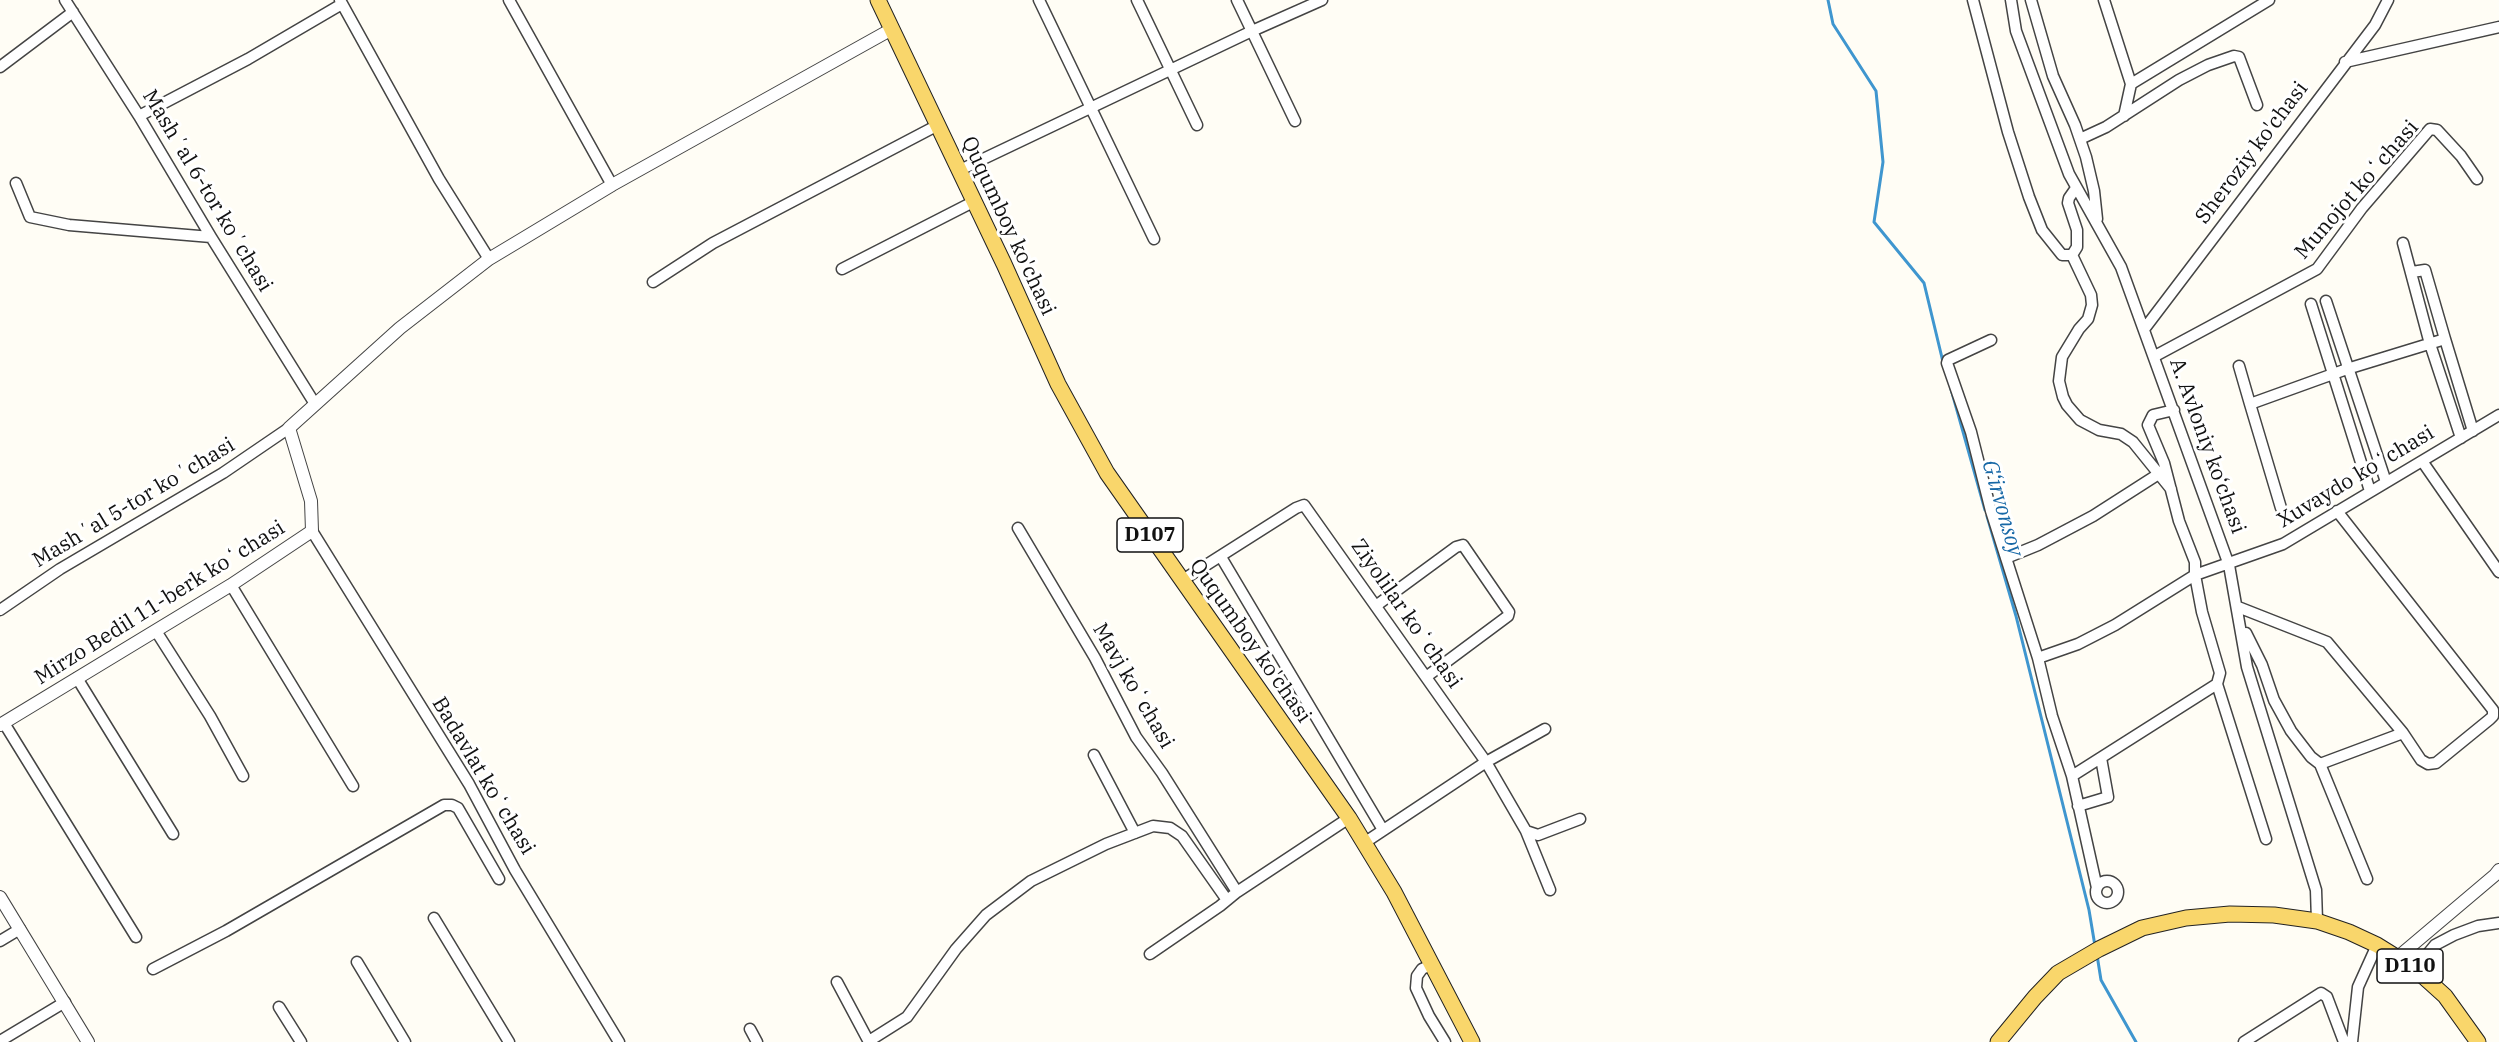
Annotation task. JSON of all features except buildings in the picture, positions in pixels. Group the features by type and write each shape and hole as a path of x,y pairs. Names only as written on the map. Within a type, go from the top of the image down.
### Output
{"main road":[{"name":"Ququmboy ko'chasi","path":"878,0 960,170 1058,384 1107,473 1349,818 1394,892 1472,1042"},
{"name":"D110","path":"1998,1042 2058,973 2099,949 2142,928 2186,918 2230,914 2274,915 2318,921 2377,945 2420,973 2445,996 2478,1042"}],"street":[{"name":"Mashʼal 6-tor koʼchasi","path":"65,0 139,116 315,404"},
{"path":"509,0 612,185"},
{"path":"1039,0 1154,239"},
{"path":"1137,0 1197,125"},
{"path":"1237,0 1295,121"},
{"path":"960,170 1322,0"},
{"path":"1973,0 2008,132 2037,218 2042,230 2060,254 2072,255"},
{"name":"A. Avloniy ko‘chasi","path":"2011,0 2016,31 2033,80 2076,188 2121,267 2229,565 2247,667 2316,891 2318,921"},
{"path":"2031,0 2053,76 2080,139 2092,180 2097,222"},
{"path":"2104,0 2131,84 2124,116"},
{"path":"2131,84 2269,0"},
{"name":"Sheroziy ko'chasi","path":"2145,328 2375,25 2388,0"},
{"path":"139,116 248,58 341,2 439,179 489,259"},
{"path":"0,67 73,12"},
{"path":"2345,62 2499,27"},
{"path":"289,428 400,328 489,259 612,185 892,29"},
{"path":"2080,139 2124,116 2179,80 2208,65 2236,56 2257,105"},
{"path":"653,282 713,243 938,125"},
{"name":"Munojot koʻchasi","path":"2155,357 2317,269 2362,208 2430,129 2437,130 2461,156 2477,179"},
{"path":"16,183 30,217 69,225 211,237"},
{"path":"2072,255 2078,247 2077,230 2068,198 2076,188"},
{"path":"842,269 973,202"},
{"path":"2403,243 2430,344 2461,438"},
{"path":"2072,255 2091,295 2092,305 2088,319 2062,357 2059,371 2060,388 2067,405 2080,420 2099,430 2121,434 2133,442 2171,490"},
{"path":"2412,272 2425,270 2474,431"},
{"path":"2326,301 2386,482"},
{"path":"2311,304 2370,491"},
{"path":"2250,404 2347,369 2445,339"},
{"path":"1991,340 1948,360 1947,363 1971,432 2006,558 2038,658 2052,716 2072,776 2097,888"},
{"path":"2239,366 2281,508"},
{"path":"2174,410 2153,416 2148,425 2164,463 2179,521 2195,562 2195,575 2202,612 2220,673 2217,684 2266,839"},
{"name":"Xuvaydo koʻchasi","path":"2038,658 2078,644 2115,626 2195,575 2229,565 2283,544 2499,415"},
{"name":"Mirzo Bedil 11-berk koʻchasi","path":"2,724 231,585 312,531 311,501 289,428"},
{"name":"Mashʼal 5-tor koʼchasi","path":"0,610 60,569 223,473 289,428"},
{"path":"2422,461 2499,572"},
{"path":"2006,558 2038,545 2093,516 2157,475"},
{"name":"Ziyolilar koʻchasi","path":"1221,557 1304,505 1486,762 1526,831 1550,890"},
{"path":"2238,607 2327,642 2403,733 2421,760 2428,764 2436,763 2490,719 2493,716 2493,710 2337,511"},
{"name":"Mavj koʻchasi","path":"1018,528 1095,658 1136,737 1236,892"},
{"name":"Badavlat koʻchasi","path":"312,531 469,784 515,870 619,1042"},
{"path":"1377,605 1456,547 1462,545 1509,612 1508,616 1426,677"},
{"path":"1181,581 1221,557 1383,830"},
{"path":"231,585 353,786"},
{"path":"2241,623 2262,665 2274,700 2291,731 2311,757 2320,764 2367,879"},
{"path":"156,631 210,716 243,776"},
{"path":"77,678 173,834"},
{"path":"2072,776 2217,684"},
{"path":"2,724 136,937"},
{"path":"1364,843 1486,762 1545,729"},
{"path":"2320,764 2403,733"},
{"path":"1094,754 1135,833"},
{"path":"2078,806 2109,797 2101,758"},
{"path":"153,969 226,931 444,805 458,808 499,879"},
{"path":"1150,954 1236,892 1349,818"},
{"path":"1526,831 1538,835 1580,819"},
{"path":"837,982 869,1042 907,1017 970,932 986,915 1031,881 1106,844 1153,826 1162,826 1176,831 1227,900"},
{"path":"2398,957 2499,870"},
{"path":"0,897 88,1042"},
{"path":"434,918 509,1042"},
{"path":"2420,973 2427,956 2436,945 2478,926 2499,923"},
{"path":"0,941 20,929"},
{"path":"2352,1042 2358,987 2377,945"},
{"path":"357,962 405,1042"},
{"path":"1431,965 1422,969 1416,976 1416,988 1425,1019 1445,1042"},
{"path":"2244,1042 2321,993 2327,997 2344,1042"},
{"path":"0,1041 65,1002"},
{"path":"279,1007 301,1042"},
{"path":"750,1029 757,1042"}],"waterway":[{"name":"G‘irvonsoy","path":"1828,0 1833,24 1876,91 1883,162 1874,222 1924,283 1943,362"},
{"name":"G‘irvonsoy","path":"1951,389 1985,510"},
{"name":"G‘irvonsoy","path":"1987,516 2016,616 2089,910 2095,946"},
{"name":"G‘irvonsoy","path":"2097,955 2101,980 2136,1042"}]}
